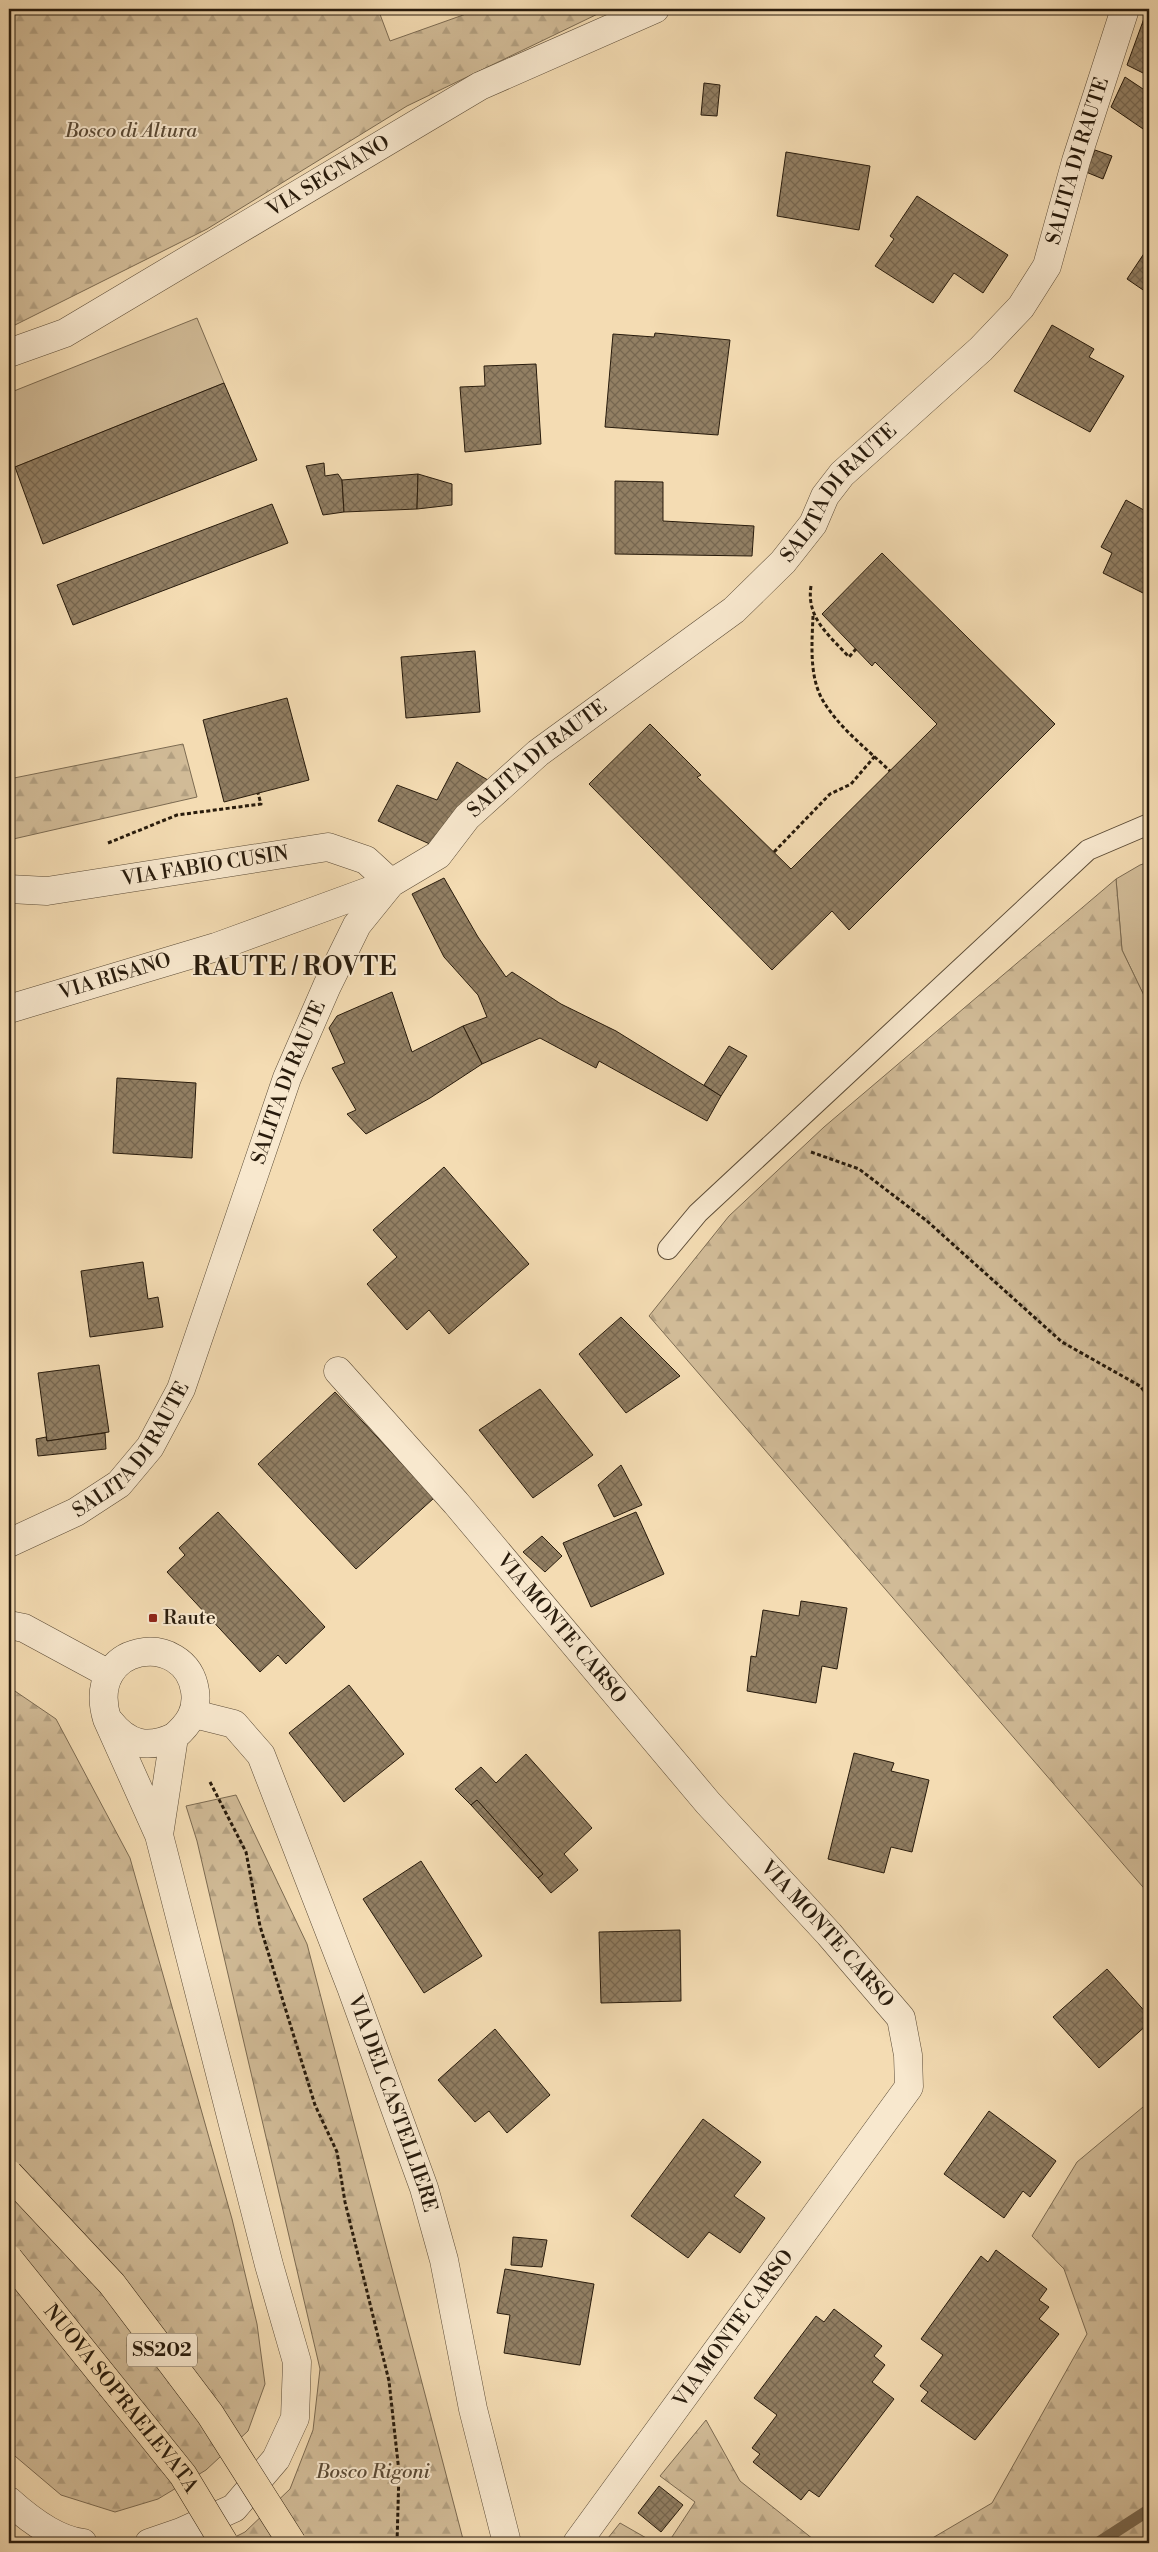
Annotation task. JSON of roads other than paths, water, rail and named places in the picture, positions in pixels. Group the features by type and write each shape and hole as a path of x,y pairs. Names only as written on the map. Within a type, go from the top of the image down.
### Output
{"highway":[{"name":"SS202","path":"9,2174 112,2284 210,2414 292,2543"},
{"name":"NUOVA SOPRAELEVATA","path":"9,2259 183,2475 224,2543"}],"street":[{"name":"VIA SEGNANO","path":"9,353 64,333 480,86 655,9"},
{"name":"SALITA DI RAUTE","path":"9,1543 76,1512 119,1484 150,1447 181,1389 287,1078 326,986 357,925 391,883 438,855 467,817 538,753 734,610 783,562 813,524 825,496 842,474 981,349 1021,307 1047,266 1076,161 1125,9"},
{"name":"VIA FABIO CUSIN","path":"9,889 47,891 328,847 366,860 391,883"},
{"name":"VIA RISANO","path":"9,1009 216,947 391,883"},
{"name":"VIA MONTE CARSO","path":"338,1372 456,1503 708,1803 829,1934 901,2018 908,2055 909,2087 577,2543"},
{"path":"9,1625 24,1628 109,1674"},
{"path":"108,1719 117,1731 130,1740 145,1744 160,1744 174,1737 186,1727 194,1714 196,1699 194,1684 187,1670 169,1656 147,1651 132,1654 119,1662 109,1674 104,1689 103,1704 108,1719 159,1835 269,2265 297,2362 295,2418 276,2459 234,2508 181,2532 149,2543"},
{"name":"VIA DEL CASTELLIERE","path":"194,1714 234,1724 261,1755 351,1986 410,2148 435,2226 452,2300 473,2409 507,2543"},
{"path":"159,1835 174,1737"},
{"path":"9,2501 28,2518 72,2542 83,2543"}],"lane":[{"path":"668,1249 698,1213 1088,850 1149,824"}],"waterway":[{"path":"1098,2543 1149,2510"}],"place":[{"name":"Raute","path":"153,1618"}],"district":[{"name":"RAUTE / ROVTE","path":"295,967"}],"park label":[{"name":"Bosco di Altura","path":"131,131"},
{"name":"Bosco Rigoni","path":"373,2472"}]}
